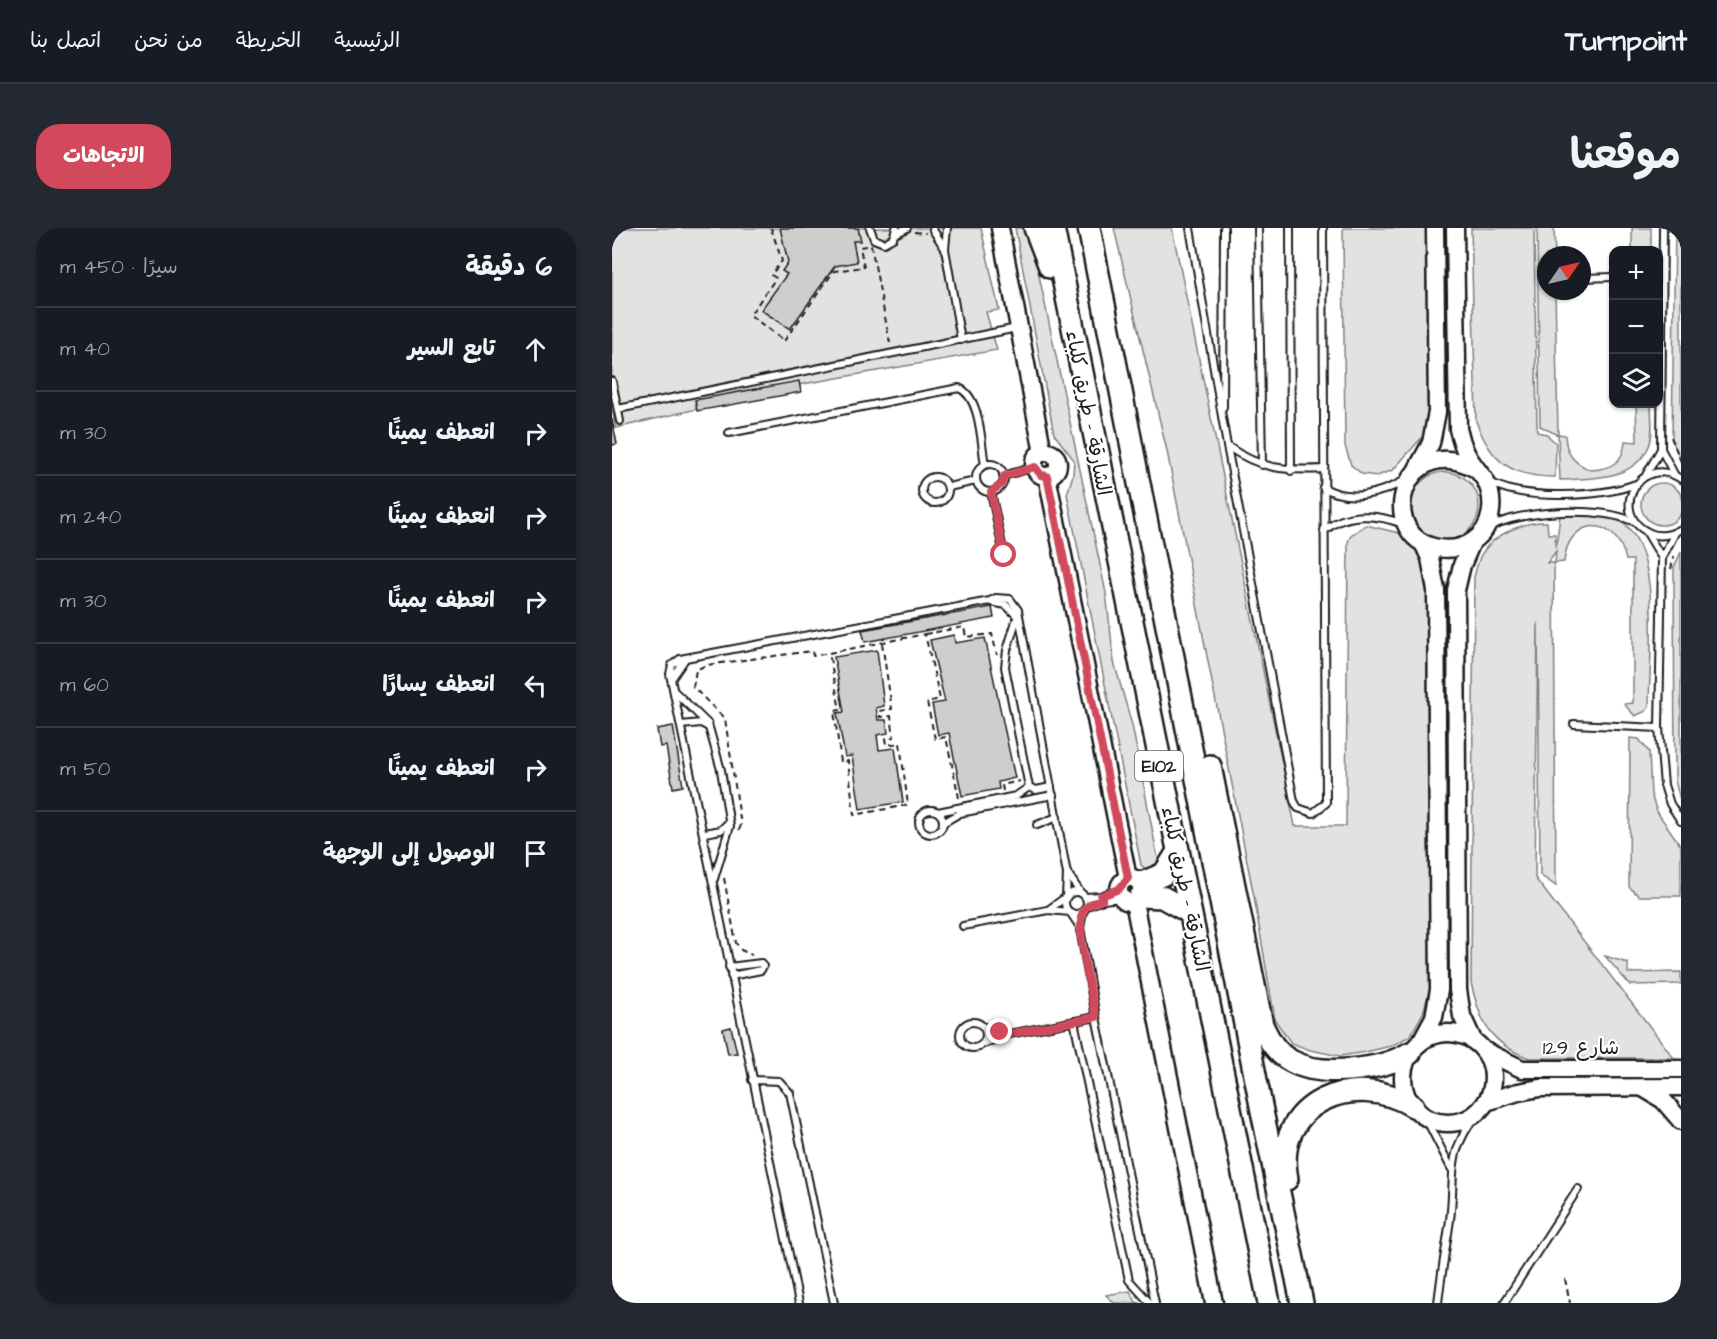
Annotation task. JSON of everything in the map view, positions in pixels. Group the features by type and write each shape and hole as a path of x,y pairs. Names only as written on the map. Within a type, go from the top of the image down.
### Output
{"highway":[{"path":"1035,228 1066,301"},
{"name":"الشارقة - طريق كلباء","path":"1053,228 1269,1303"},
{"name":"الشارقة - طريق كلباء","path":"1089,228 1262,1112 1302,1303"},
{"path":"1102,228 1130,371 1137,433 1135,464"},
{"path":"1183,701 1206,745 1262,1025 1269,1040 1292,1062 1307,1067 1326,1069 1376,1067 1415,1047"},
{"path":"1131,891 1164,874 1177,853"},
{"path":"1131,891 1162,897 1189,912"},
{"path":"1311,1303 1285,1166 1286,1145 1292,1130 1300,1117 1313,1106 1336,1094 1366,1090 1383,1092 1419,1111"}],"street":[{"path":"1000,228 1042,465 1214,1303"},
{"path":"1435,228 1437,412 1431,443 1413,474 1402,502 1407,526 1423,543 1430,558 1436,590 1439,990 1434,1017 1415,1047 1403,1080 1406,1094 1419,1111 1450,1123 1481,1108 1493,1082 1493,1071 1462,1016 1458,990 1456,590 1462,565 1472,542 1485,529 1492,503 1490,490 1462,444 1456,411 1455,228"},
{"path":"1413,474 1430,462 1446,459 1462,461 1480,473"},
{"path":"1423,543 1448,549 1472,542"},
{"path":"1415,1047 1433,1035 1447,1032 1461,1034 1479,1046"},
{"name":"شارع 129","path":"1479,1046 1522,1069 1681,1069"},
{"name":"شارع 129","path":"1481,1108 1540,1088 1681,1087"},
{"path":"1642,1088 1663,1100 1681,1120"}],"lane":[{"path":"870,228 871,236 879,242 889,241 896,231 908,230"},
{"path":"931,229 947,228 945,249 961,340"},
{"path":"1190,228 1227,446 1294,801 1298,808 1313,813 1326,803 1323,228"},
{"path":"1223,423 1224,228"},
{"path":"1258,228 1262,465"},
{"path":"1290,228 1291,471"},
{"path":"1662,246 1663,228"},
{"path":"931,229 945,249"},
{"path":"1591,278 1609,277"},
{"path":"1660,300 1661,449 1674,474"},
{"path":"618,409 1019,328"},
{"path":"612,381 620,421"},
{"path":"729,433 954,387 969,393 974,402 985,465"},
{"path":"1227,446 1262,465 1291,471 1324,469"},
{"path":"1635,522 1630,498 1636,484 1646,475 1661,449"},
{"path":"985,465 999,467 1004,476 1002,484 991,492 982,489 976,481 978,471 985,465"},
{"path":"1004,476 1042,465"},
{"path":"1646,475 1660,471 1681,478"},
{"path":"1480,473 1507,490 1529,493 1602,491 1636,484"},
{"path":"1323,487 1336,494 1358,496 1384,490 1413,474"},
{"path":"931,478 944,480 948,487 947,496 940,502 932,502 923,492 924,484 931,478"},
{"path":"948,487 976,481"},
{"path":"991,492 1004,555"},
{"path":"1485,529 1508,520 1550,513 1614,515 1635,522 1647,532 1662,558 1659,728 1664,785 1670,804 1681,821"},
{"path":"1324,531 1342,519 1359,516 1392,520 1407,526"},
{"path":"1647,532 1661,536 1678,531"},
{"path":"1662,558 1678,531"},
{"path":"799,1303 729,966 705,833 674,691 672,665 685,659 990,602 1006,605 1017,617 1067,874 1065,905 1080,928 1155,1303"},
{"path":"1017,617 1007,650 1005,667 1029,787"},
{"path":"674,691 702,717 717,749 729,822 713,879"},
{"path":"681,725 701,723 710,730"},
{"path":"1574,724 1659,728"},
{"path":"1029,787 1036,790 1051,787"},
{"path":"1029,787 1016,796 938,812 925,812 919,819 920,828 931,834 939,831 943,823 960,813 1053,795"},
{"path":"938,812 943,823"},
{"path":"1037,825 1057,817"},
{"path":"705,833 721,830 729,822"},
{"path":"1067,874 1086,897 1102,898 1131,891"},
{"path":"1048,910 1072,892 1080,892"},
{"path":"1080,928 1086,897"},
{"path":"963,926 1048,910 1077,914 1102,898"},
{"path":"729,966 761,963 764,966 761,970 731,976"},
{"path":"1009,1034 970,1022 960,1032 961,1042 969,1048 1009,1034 1096,1017"},
{"path":"1074,1021 1129,1280 1150,1303"},
{"path":"983,1044 987,1037 984,1027"},
{"path":"752,1080 779,1081 790,1093 834,1303"},
{"path":"1438,1303 1450,1218 1451,1168 1460,1140 1481,1108"},
{"path":"1419,1111 1451,1168"},
{"path":"1504,1303 1578,1189"}],"path":[{"path":"771,228 782,261 771,275 776,278 750,315 784,341 834,271 864,267 860,247 871,245 890,343"},
{"path":"908,230 924,232 930,238"},
{"path":"872,251 878,250"},
{"path":"1661,435 1671,436 1672,446 1681,462"},
{"path":"1662,570 1672,569 1675,555"},
{"path":"738,834 741,825 725,718 693,687 696,670 706,665 812,651 813,656 964,627 966,637 992,634 997,656"},
{"path":"925,634 940,699 927,702 935,739 946,737 959,800"},
{"path":"829,653 840,710 834,711 841,762 848,761 854,815 908,805 900,743 887,745 886,738 894,736 891,716 880,717 879,711 892,709 882,643"},
{"path":"1003,791 1002,785 1024,780"},
{"path":"725,873 724,885 736,943 741,950 761,957"},
{"path":"1565,1279 1570,1303"}],"shaded area":[{"path":"612,228 981,228 999,310 986,312 997,350 803,384 616,428 612,410"},
{"path":"1015,228 1029,228 1106,593 1114,662 1132,725 1158,859 1157,867 1147,870 1141,865 1067,494 1073,475 1074,460 1054,434"},
{"path":"1114,228 1172,228 1295,826 1346,826 1348,542 1351,535 1366,525 1403,534 1422,558 1432,606 1430,988 1423,1013 1410,1036 1391,1046 1340,1056 1310,1050 1291,1043 1275,1020 1254,897 1167,451"},
{"path":"1343,228 1428,228 1431,404 1425,434 1393,470 1377,476 1362,474 1351,465 1345,446"},
{"path":"1471,228 1534,228 1537,432 1546,434 1556,443 1555,477 1526,474 1505,464 1488,447 1476,421"},
{"path":"1537,228 1554,228 1555,246 1537,246"},
{"path":"1632,228 1651,228 1651,246 1632,246"},
{"path":"1675,228 1681,228 1681,460 1672,440"},
{"path":"1538,300 1555,300 1558,434 1565,435 1569,453 1575,461 1591,470 1605,468 1615,463 1622,454 1625,441 1637,442 1636,408 1651,408 1651,441 1642,457 1622,472 1598,478 1560,480 1558,435 1540,426"},
{"path":"1445,472 1458,475 1469,482 1476,493 1479,506 1476,519 1469,530 1458,537 1445,540 1432,537 1421,530 1414,519 1411,506 1414,493 1421,482 1432,475"},
{"path":"1662,483 1677,489 1683,504 1677,519 1662,525 1647,519 1641,504 1647,489"},
{"path":"1560,516 1600,516 1619,520 1633,534 1643,554 1651,606 1649,706 1646,711 1635,716 1624,704 1633,703 1633,560 1626,560 1621,545 1613,534 1603,528 1583,529 1574,536 1567,547 1564,562 1555,563 1556,551 1547,563 1554,563 1556,886 1540,875 1538,622 1535,878 1674,1058 1529,1058 1504,1045 1488,1030 1478,1009 1471,983 1474,577 1480,557 1486,548 1501,535 1520,526 1547,522 1548,534 1555,534 1556,547"},
{"path":"1681,552 1681,803 1675,781 1674,567"},
{"path":"1630,738 1639,739 1649,752 1651,794 1657,812 1681,846 1681,896 1639,896 1629,887"},
{"path":"1605,956 1628,963 1628,973 1681,972 1681,984 1630,985"},
{"path":"1130,1291 1136,1302 1140,1303 1114,1303 1106,1295"}],"building":[{"path":"780,228 858,228 861,241 853,241 857,262 835,266 790,329 761,310 787,274 782,271 788,262"},
{"path":"799,381 801,392 697,411 695,400"},
{"path":"612,419 617,444 612,445"},
{"path":"992,607 994,618 865,642 862,630"},
{"path":"954,635 955,643 985,638 1015,778 998,782 999,789 962,796 949,733 938,735 932,704 945,702 930,640"},
{"path":"877,650 884,706 876,708 878,720 886,720 888,733 877,735 879,750 895,748 903,802 860,809 852,756 845,757 837,713 844,712 834,657"},
{"path":"673,726 683,786 673,788 666,746 660,747 657,729"},
{"path":"731,1027 737,1053 728,1054 723,1029"}],"route":[{"path":"1000,1032 1009,1034 1096,1017 1080,928 1083,911 1087,906 1102,900 1101,896 1119,889 1120,884 1128,878 1047,476 1041,475 1035,467 1004,476 999,488 991,492 1004,555"}]}
